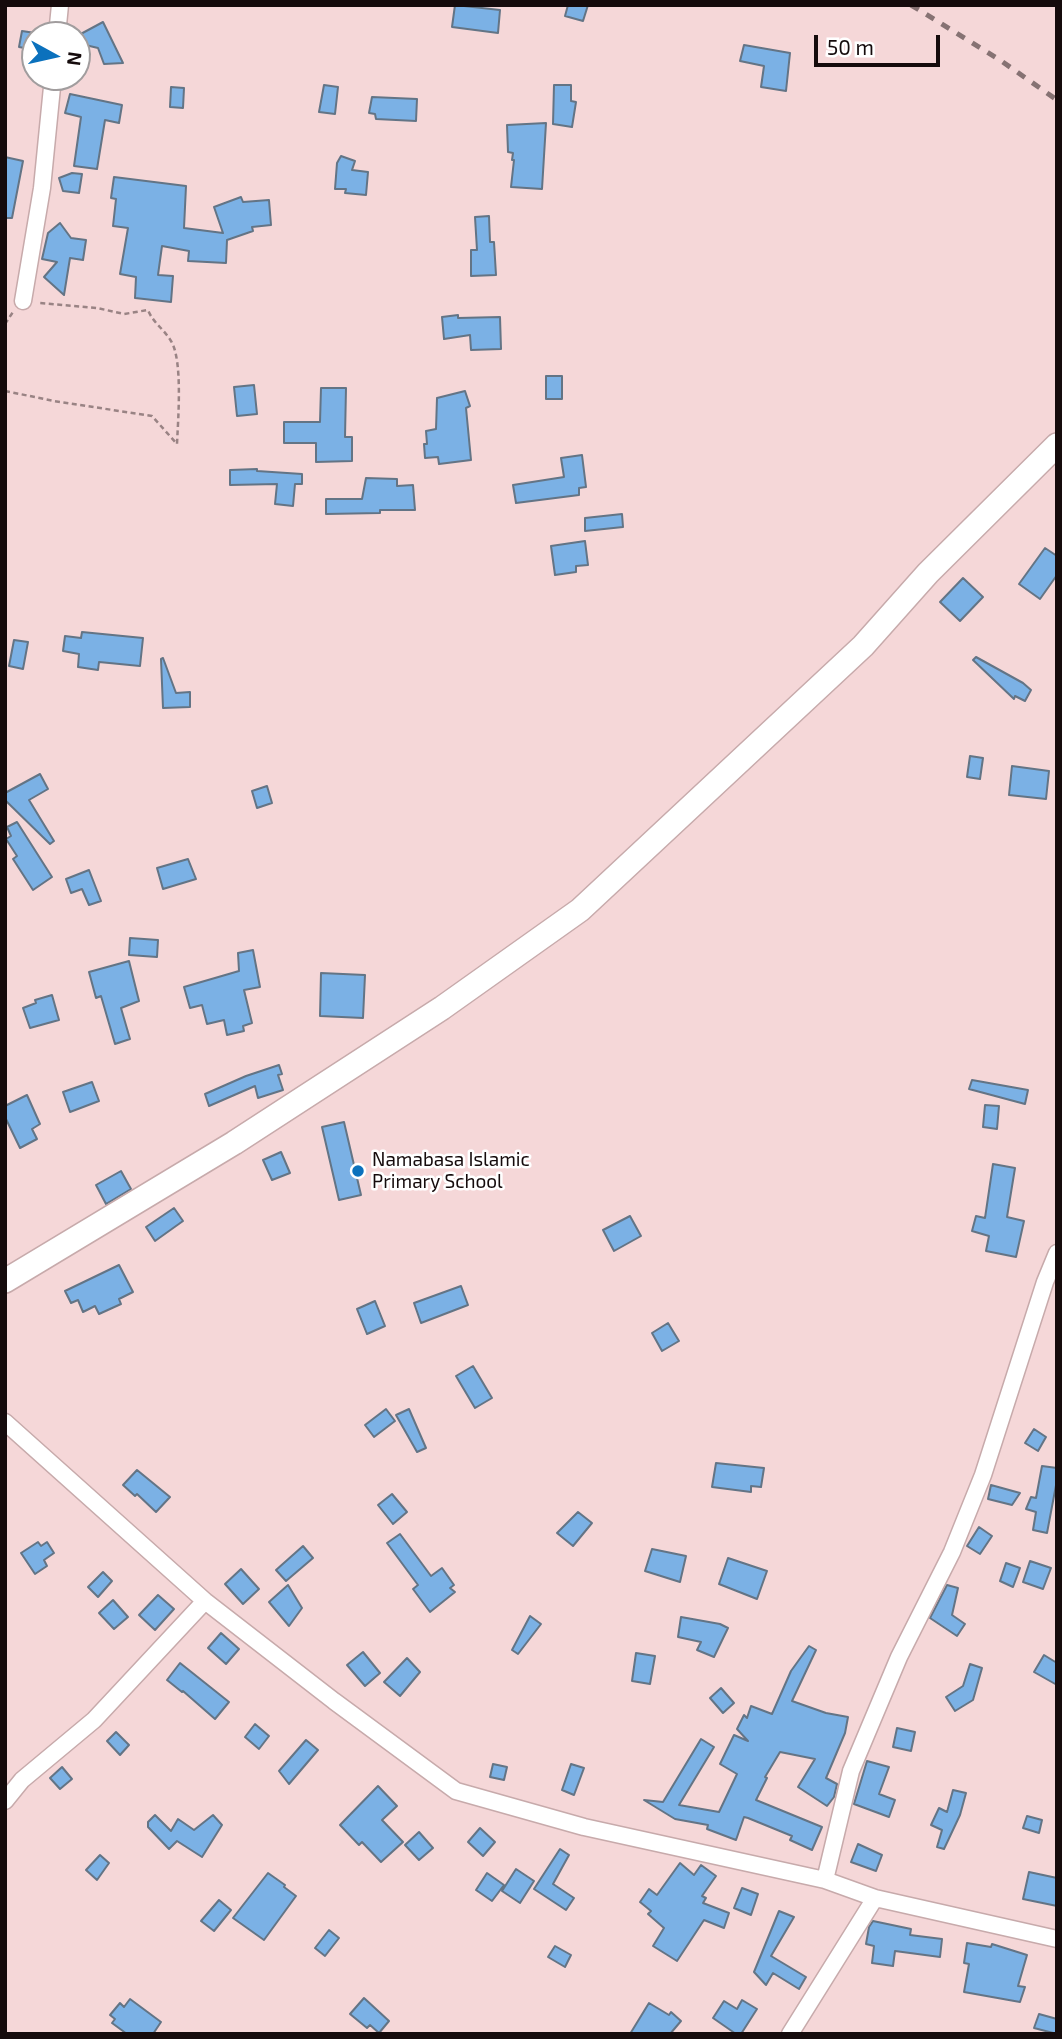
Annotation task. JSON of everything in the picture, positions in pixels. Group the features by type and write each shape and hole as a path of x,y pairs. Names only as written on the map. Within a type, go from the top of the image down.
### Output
{"street":[{"path":"23,301 42,188 52,91"},
{"path":"5,1281 234,1143 442,1008 580,909 863,646 928,573 1057,445"},
{"path":"825,1880 851,1771 899,1657 952,1552 983,1475 1045,1282 1057,1253"},
{"path":"5,1422 205,1601 456,1791 584,1827 825,1880 875,1899 1057,1939"},
{"path":"5,1801 22,1780 93,1720 205,1601"},
{"path":"790,2034 875,1899"}],"path":[{"path":"5,324 23,301 97,308 124,314 148,310 174,349 179,403 177,444 152,416 5,391"}],"building":[{"path":"455,5 500,10 498,33 452,27"},
{"path":"568,5 588,5 583,21 565,16"},
{"path":"103,22 123,63 104,64 98,48 91,46 91,28"},
{"path":"744,45 790,53 786,91 761,87 764,66 740,61"},
{"path":"324,85 338,87 335,114 319,112"},
{"path":"554,85 571,85 571,101 576,102 572,127 553,124"},
{"path":"171,87 184,88 183,108 170,107"},
{"path":"70,94 122,105 119,123 105,120 97,169 74,166 81,117 65,113"},
{"path":"372,97 417,99 416,121 376,119 375,114 369,113"},
{"path":"546,123 542,189 511,187 514,160 513,153 508,152 507,125"},
{"path":"341,156 355,161 352,170 368,172 366,195 335,189 337,163"},
{"path":"5,157 23,161 12,218 5,218"},
{"path":"72,173 82,174 79,193 63,191 59,178"},
{"path":"114,177 186,186 184,228 223,233 214,207 241,197 243,202 269,200 271,225 252,227 253,231 227,240 226,263 188,261 189,251 162,246 158,275 173,276 171,302 135,298 136,277 120,274 128,228 113,226 116,199 111,198"},
{"path":"489,216 496,275 471,276 471,250 477,250 475,217"},
{"path":"60,223 71,238 86,240 83,260 70,258 64,295 44,277 57,262 42,259 48,233"},
{"path":"458,315 458,318 500,317 501,349 471,350 470,335 444,339 442,317"},
{"path":"546,376 562,376 562,399 546,399"},
{"path":"254,385 257,414 237,416 234,387"},
{"path":"321,388 346,388 345,437 352,437 352,461 316,462 316,443 284,443 284,422 320,422"},
{"path":"465,391 470,406 466,408 471,460 439,464 438,457 425,458 426,431 436,429 437,398"},
{"path":"582,455 586,487 579,488 579,495 516,503 513,485 564,477 561,458"},
{"path":"257,469 302,474 302,484 295,484 293,506 275,504 277,484 230,485 230,470"},
{"path":"366,478 397,479 397,486 413,485 415,510 326,514 326,499 362,499"},
{"path":"622,514 623,527 585,531 585,518"},
{"path":"585,541 588,565 576,566 576,572 555,575 551,546"},
{"path":"1045,548 1057,556 1057,575 1040,599 1019,584"},
{"path":"963,578 983,597 960,621 940,602"},
{"path":"82,632 143,638 140,666 99,662 98,670 78,667 79,654 63,651 65,636 81,638"},
{"path":"14,640 28,642 23,669 9,666"},
{"path":"976,657 1031,690 1025,701 1015,696 1014,699 973,660"},
{"path":"163,658 176,693 190,692 190,707 163,708"},
{"path":"970,756 983,758 980,779 967,777"},
{"path":"1012,766 1049,771 1046,799 1009,795"},
{"path":"40,774 48,789 29,800 54,841 50,844 5,800 5,793"},
{"path":"267,786 272,803 257,808 252,791"},
{"path":"17,822 52,877 33,890 13,859 17,856 6,839 11,836 7,827"},
{"path":"188,859 196,879 163,889 157,868"},
{"path":"89,870 101,901 89,905 82,889 71,893 66,879"},
{"path":"130,938 158,940 157,957 129,955"},
{"path":"253,950 260,987 244,990 252,1023 243,1026 244,1031 227,1035 224,1020 207,1024 202,1005 190,1008 184,987 239,971 238,953"},
{"path":"129,961 139,1001 121,1008 130,1039 115,1044 101,996 96,998 89,972"},
{"path":"321,973 365,975 363,1018 320,1016"},
{"path":"52,995 59,1020 30,1028 23,1008 36,1003 35,1000"},
{"path":"279,1065 282,1074 278,1075 283,1090 258,1098 255,1086 209,1106 205,1094"},
{"path":"972,1080 1028,1090 1025,1104 969,1089"},
{"path":"92,1082 99,1101 70,1112 63,1092"},
{"path":"27,1095 40,1124 32,1129 37,1139 20,1148 5,1117 5,1106"},
{"path":"985,1105 999,1106 997,1129 983,1127"},
{"path":"344,1122 361,1195 339,1200 322,1127"},
{"path":"281,1152 290,1173 272,1180 263,1160"},
{"path":"993,1164 1015,1168 1007,1217 1024,1221 1016,1257 986,1251 989,1236 972,1231 976,1216 985,1218"},
{"path":"121,1171 131,1189 106,1204 96,1185"},
{"path":"174,1208 183,1221 155,1241 146,1227"},
{"path":"630,1216 641,1236 614,1251 603,1230"},
{"path":"119,1265 133,1292 119,1299 121,1304 99,1314 95,1306 83,1312 78,1300 71,1303 65,1291"},
{"path":"461,1286 468,1305 421,1323 414,1303"},
{"path":"375,1301 385,1326 367,1334 357,1309"},
{"path":"668,1323 679,1341 662,1351 652,1333"},
{"path":"473,1366 492,1398 475,1408 456,1376"},
{"path":"386,1409 395,1421 374,1437 365,1425"},
{"path":"409,1409 426,1448 417,1452 396,1415"},
{"path":"1034,1429 1046,1437 1038,1451 1025,1443"},
{"path":"716,1463 764,1468 761,1487 751,1486 751,1492 712,1487"},
{"path":"1042,1466 1057,1468 1047,1533 1033,1530 1036,1512 1026,1509 1031,1497 1036,1498"},
{"path":"137,1470 170,1497 156,1512 123,1485"},
{"path":"991,1485 1020,1493 1012,1505 988,1499"},
{"path":"392,1494 407,1512 393,1524 378,1505"},
{"path":"578,1512 592,1523 573,1546 557,1533"},
{"path":"979,1527 992,1536 980,1554 967,1546"},
{"path":"400,1534 431,1576 442,1568 454,1585 450,1588 455,1592 430,1612 413,1589 418,1585 387,1543"},
{"path":"38,1542 41,1546 47,1542 54,1553 44,1560 47,1566 35,1574 21,1553"},
{"path":"303,1546 313,1558 286,1581 276,1570"},
{"path":"652,1549 686,1556 680,1582 645,1571"},
{"path":"728,1558 767,1571 757,1599 719,1584"},
{"path":"1030,1561 1051,1568 1043,1589 1023,1582"},
{"path":"1006,1563 1020,1568 1013,1587 1000,1581"},
{"path":"241,1569 259,1589 243,1604 225,1584"},
{"path":"103,1572 112,1581 98,1597 88,1587"},
{"path":"288,1585 302,1608 289,1626 269,1602"},
{"path":"947,1585 958,1588 952,1615 965,1624 957,1636 930,1618"},
{"path":"158,1595 174,1609 155,1630 139,1615"},
{"path":"113,1600 128,1617 114,1629 99,1613"},
{"path":"530,1616 541,1624 518,1654 512,1650"},
{"path":"681,1617 728,1628 714,1657 697,1650 701,1642 678,1637"},
{"path":"221,1633 239,1649 226,1664 208,1648"},
{"path":"809,1646 816,1650 792,1701 826,1713 848,1717 845,1733 826,1778 837,1784 834,1797 827,1806 798,1787 815,1759 780,1752 765,1777 767,1778 756,1800 822,1827 812,1850 790,1840 792,1836 748,1818 744,1817 736,1840 707,1829 708,1825 675,1819 644,1800 663,1802 701,1739 714,1747 679,1805 719,1812 737,1774 720,1764 734,1735 748,1741 737,1729 744,1715 747,1718 751,1706 772,1714 791,1671"},
{"path":"363,1652 380,1673 365,1686 347,1665"},
{"path":"636,1653 655,1656 650,1684 632,1681"},
{"path":"1044,1655 1057,1663 1057,1685 1034,1672"},
{"path":"407,1658 420,1672 400,1696 384,1682"},
{"path":"180,1663 229,1702 215,1719 167,1680"},
{"path":"970,1664 982,1668 973,1700 955,1711 946,1697 963,1686"},
{"path":"721,1688 734,1703 723,1713 710,1698"},
{"path":"255,1724 269,1736 259,1749 245,1737"},
{"path":"897,1728 915,1732 911,1751 893,1747"},
{"path":"116,1732 129,1745 120,1755 107,1741"},
{"path":"306,1740 318,1750 289,1784 279,1771"},
{"path":"867,1761 889,1767 879,1794 895,1800 889,1817 854,1804"},
{"path":"493,1764 507,1767 504,1780 490,1777"},
{"path":"571,1764 584,1768 574,1795 562,1790"},
{"path":"62,1767 72,1779 60,1789 50,1778"},
{"path":"378,1786 397,1806 382,1820 403,1842 381,1862 362,1842 359,1845 340,1825"},
{"path":"953,1790 966,1793 960,1815 944,1849 937,1847 942,1830 931,1825 939,1808 947,1812"},
{"path":"155,1815 171,1831 178,1819 194,1830 213,1815 222,1825 202,1857 177,1841 169,1849 148,1827 148,1822"},
{"path":"1027,1816 1042,1820 1039,1833 1023,1828"},
{"path":"480,1828 495,1842 483,1856 468,1842"},
{"path":"419,1832 433,1848 419,1860 405,1845"},
{"path":"858,1844 882,1855 876,1871 851,1862"},
{"path":"560,1849 569,1855 553,1884 574,1898 566,1910 534,1889"},
{"path":"100,1855 109,1863 97,1880 86,1870"},
{"path":"680,1863 694,1875 701,1865 716,1876 702,1896 706,1898 703,1903 729,1913 724,1928 704,1920 677,1961 653,1946 664,1928 648,1914 651,1911 640,1902 649,1889 657,1895"},
{"path":"516,1869 534,1881 520,1903 502,1891"},
{"path":"1029,1872 1057,1878 1057,1906 1023,1899"},
{"path":"268,1873 296,1896 264,1940 233,1918"},
{"path":"487,1873 504,1885 492,1901 476,1890"},
{"path":"742,1888 758,1894 751,1915 734,1908"},
{"path":"219,1900 231,1910 214,1931 201,1921"},
{"path":"779,1911 794,1917 771,1956 806,1977 799,1989 773,1973 766,1985 754,1972"},
{"path":"873,1921 911,1929 910,1935 942,1939 940,1957 895,1951 893,1966 872,1963 874,1946 866,1944"},
{"path":"329,1930 339,1938 325,1956 315,1948"},
{"path":"967,1943 991,1947 992,1944 1027,1955 1018,1986 1025,1987 1020,2002 964,1992 969,1964 964,1963"},
{"path":"555,1946 571,1955 565,1967 548,1957"},
{"path":"364,1998 389,2021 379,2033 370,2025 367,2028 350,2014"},
{"path":"130,1999 161,2022 153,2034 127,2034 112,2023 115,2019 110,2015 120,2003 124,2007"},
{"path":"742,2000 757,2009 741,2034 736,2034 713,2018 724,2001 737,2009"},
{"path":"649,2003 669,2015 671,2012 681,2021 670,2034 630,2034"},
{"path":"1039,2014 1057,2019 1057,2034 1034,2028"}],"railway":[{"path":"911,5 1000,60 1057,100"}],"place":[{"name":"Namabasa Islamic Primary School","path":"358,1171"}]}
